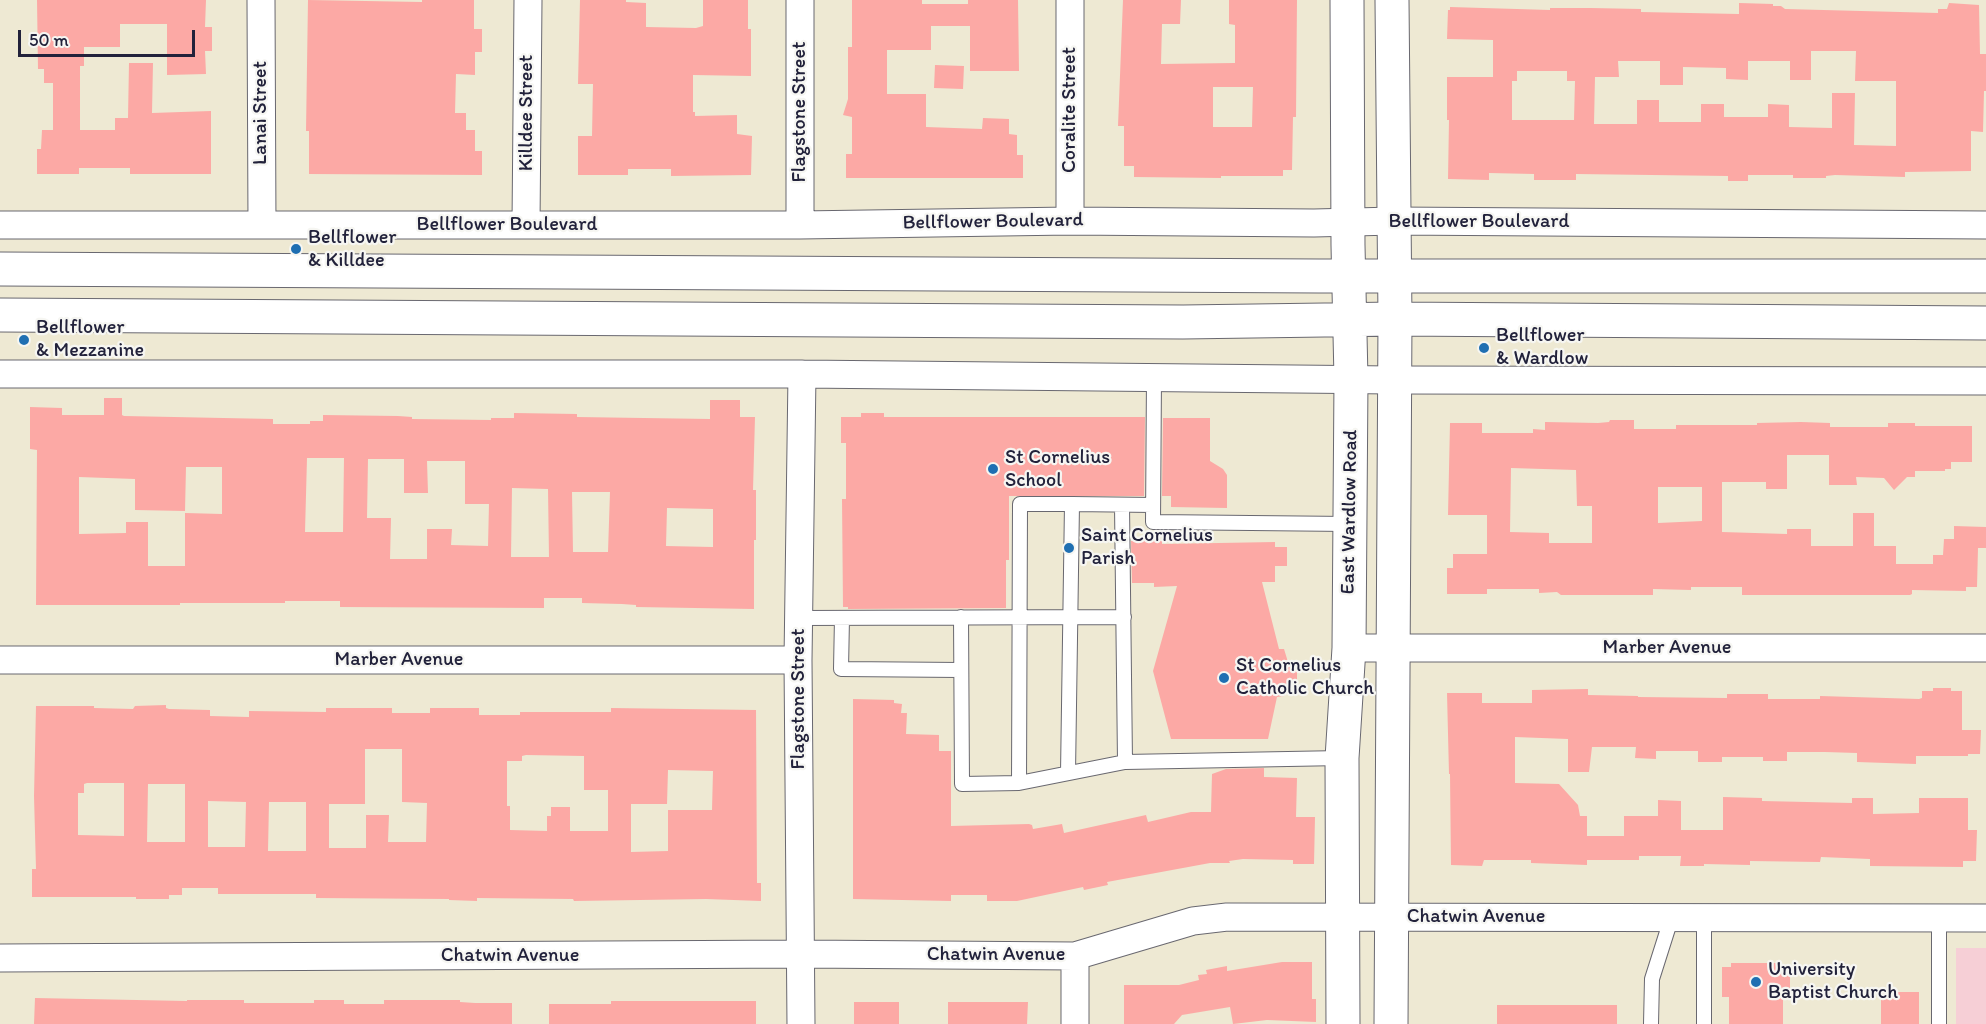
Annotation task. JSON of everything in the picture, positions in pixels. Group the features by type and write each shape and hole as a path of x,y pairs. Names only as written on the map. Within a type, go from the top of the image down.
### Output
{"main road":[{"name":"East Wardlow Road","path":"1343,1024 1342,758 1349,648 1351,379 1348,276 1347,0"},
{"path":"1391,1024 1391,648 1395,319 1392,0"},
{"path":"0,269 1348,276 1986,276"},
{"path":"0,315 1183,322 1395,319 1986,323"}],"street":[{"name":"Lanai Street","path":"261,0 262,225"},
{"name":"Killdee Street","path":"526,225 528,0"},
{"name":"Flagstone Street","path":"800,0 800,225"},
{"name":"Coralite Street","path":"1070,0 1070,221"},
{"name":"Bellflower Boulevard","path":"0,225 800,225 1070,221 1986,225"},
{"path":"0,374 802,374 1394,380 1986,381"},
{"name":"Flagstone Street","path":"801,1024 798,660 802,374"},
{"name":"Marber Avenue","path":"1349,648 1986,648"},
{"name":"Marber Avenue","path":"0,660 798,660"},
{"name":"Chatwin Avenue","path":"0,958 801,954 1075,956 1193,921 1227,917 1986,918"},
{"path":"1075,956 1075,1024"}],"lane":[{"path":"1154,377 1153,522 1349,524"},
{"path":"1019,783 1020,504 1153,505"},
{"path":"1068,773 1072,504"},
{"path":"1122,505 1125,762"},
{"path":"961,617 962,784 1019,783 1125,762 1342,758"},
{"path":"799,618 1124,617"},
{"path":"842,618 841,669 961,669"},
{"path":"1651,1024 1652,979 1672,916"},
{"path":"1704,916 1704,1024"},
{"path":"1939,917 1939,1024"}],"shaded area":[{"path":"1956,948 1986,948 1986,1024 1956,1024"}],"building":[{"path":"37,0 206,0 205,27 212,27 212,51 205,51 206,74 167,75 167,24 120,24 120,47 84,47 84,66 80,66 80,130 115,130 115,118 128,118 129,63 153,63 152,113 211,111 211,174 130,174 130,168 79,168 79,174 37,174 37,149 41,149 42,130 53,130 53,83 44,83 44,69 38,69"},
{"path":"308,0 422,2 422,0 474,0 474,29 482,29 482,52 475,52 475,75 456,74 455,113 466,113 466,130 475,130 475,151 482,151 482,175 309,174 309,131 306,131"},
{"path":"580,0 626,0 626,2 646,3 646,27 696,28 703,26 703,0 748,0 748,29 751,29 751,76 693,75 693,112 695,116 737,115 737,134 752,136 751,175 671,176 671,169 628,169 628,175 578,175 578,136 592,136 593,84 578,84"},
{"path":"852,0 922,0 922,4 968,4 968,0 1018,0 1019,71 970,71 970,26 931,26 931,50 887,50 887,94 926,94 926,127 982,129 983,118 1009,119 1009,134 1017,135 1017,155 1023,155 1023,178 846,178 846,154 852,154 852,117 843,115 848,99 848,47 852,47"},
{"path":"1123,0 1181,0 1180,24 1162,24 1161,64 1235,63 1235,25 1229,24 1229,0 1297,0 1296,117 1293,117 1292,170 1283,170 1283,176 1134,177 1134,166 1124,166 1124,126 1118,126","holes":["1213,87 1253,87 1252,127 1213,127"]},
{"path":"1739,3 1773,4 1773,6 1781,6 1785,9 1938,13 1938,9 1947,9 1949,3 1979,5 1980,54 1986,54 1986,91 1984,91 1983,132 1971,131 1971,171 1905,172 1905,177 1835,175 1826,176 1826,178 1793,178 1793,175 1748,175 1748,181 1728,181 1728,176 1576,174 1576,180 1534,180 1534,174 1489,173 1489,180 1448,179 1447,77 1493,77 1493,40 1447,39 1450,7 1550,10 1550,8 1641,9 1641,12 1739,14","holes":["1811,51 1856,51 1855,81 1896,81 1896,146 1854,145 1855,93 1832,93 1832,128 1789,127 1789,105 1768,104 1768,117 1724,117 1724,104 1701,104 1701,122 1659,122 1659,100 1637,100 1637,124 1594,124 1595,77 1619,77 1618,61 1660,61 1660,85 1683,85 1683,67 1726,68 1726,79 1748,80 1748,61 1790,61 1790,80 1811,80","1517,71 1567,71 1567,81 1575,81 1574,120 1512,120 1512,81 1517,81"]},
{"path":"935,65 964,66 963,89 934,88"},
{"path":"104,398 122,398 122,415 124,416 273,419 273,424 310,424 310,421 323,421 323,415 491,420 491,418 514,418 514,413 577,414 577,417 710,419 710,400 740,400 740,417 755,417 754,609 636,607 636,605 582,603 582,598 544,598 544,608 340,607 340,601 180,603 180,605 36,605 37,450 30,449 30,407 62,408 62,415 104,415","holes":["307,458 344,458 343,532 305,532","368,459 404,459 404,493 428,493 427,461 465,461 465,504 489,504 488,546 451,545 452,529 427,529 427,559 390,559 391,518 367,518","186,467 222,467 222,514 185,513 185,566 148,566 148,522 126,522 126,533 79,534 79,477 135,479 135,510 185,511","512,488 548,489 549,557 511,557","572,492 610,492 608,552 573,552","667,508 713,509 713,547 666,546"]},
{"name":"St Cornelius School","path":"861,413 884,413 884,417 1145,417 1144,496 1009,496 1006,608 848,609 848,607 843,607 842,499 846,499 846,443 841,443 841,417 861,417"},
{"path":"1163,418 1210,418 1210,461 1223,469 1227,475 1227,508 1171,507 1171,496 1162,496"},
{"path":"1610,420 1634,420 1634,429 1676,429 1676,425 1757,425 1757,423 1801,422 1830,423 1830,427 1888,427 1888,423 1915,423 1915,426 1972,426 1972,462 1951,462 1951,469 1945,469 1945,471 1915,471 1915,477 1907,477 1894,490 1884,478 1856,477 1857,485 1829,485 1829,455 1787,455 1787,489 1766,489 1766,482 1722,482 1722,532 1787,534 1787,529 1811,529 1811,546 1853,546 1853,513 1874,513 1874,546 1896,546 1896,564 1933,564 1933,555 1943,555 1944,539 1954,539 1954,526 1986,527 1986,548 1978,548 1977,587 1966,587 1966,591 1912,590 1910,595 1742,595 1742,587 1691,587 1691,590 1653,589 1653,595 1561,595 1557,592 1539,593 1539,589 1487,589 1487,594 1447,594 1447,568 1453,568 1453,554 1487,554 1487,515 1448,515 1450,423 1482,423 1482,433 1533,433 1533,429 1545,430 1545,422 1609,422","holes":["1511,468 1576,470 1577,506 1592,506 1592,543 1549,543 1549,533 1510,532","1658,487 1702,487 1702,521 1658,523"]},
{"name":"St Cornelius Catholic Church","path":"1131,541 1162,541 1162,544 1275,542 1275,547 1287,547 1287,566 1275,566 1275,582 1262,582 1279,649 1284,649 1288,662 1297,662 1297,684 1289,684 1284,696 1277,697 1268,739 1171,739 1153,671 1177,586 1154,587 1154,583 1132,583"},
{"path":"1933,688 1951,688 1951,691 1962,691 1962,730 1981,730 1980,754 1916,756 1916,764 1857,762 1857,753 1825,752 1787,752 1787,761 1763,761 1763,757 1722,757 1722,762 1698,762 1698,751 1656,751 1656,759 1635,758 1636,747 1592,747 1589,772 1568,772 1568,739 1515,737 1515,783 1559,784 1578,805 1580,816 1587,816 1587,836 1624,836 1624,816 1658,816 1658,800 1681,801 1681,830 1723,830 1723,797 1762,798 1762,801 1852,803 1852,798 1873,798 1873,814 1919,813 1919,798 1968,798 1968,830 1977,830 1976,861 1963,861 1963,867 1870,866 1870,859 1821,857 1820,862 1750,861 1750,865 1680,866 1681,856 1639,856 1639,860 1587,860 1587,865 1531,863 1531,860 1484,860 1482,866 1451,865 1447,693 1482,693 1482,703 1532,703 1532,690 1588,689 1588,695 1638,697 1727,698 1727,694 1768,694 1768,699 1820,699 1820,696 1919,699 1922,698 1922,691 1933,691"},
{"path":"853,699 894,700 894,703 902,704 901,713 907,713 906,734 939,735 939,751 951,751 951,826 1029,824 1033,829 1062,824 1064,833 1146,815 1148,822 1191,812 1211,812 1212,774 1226,769 1264,768 1264,777 1297,778 1296,817 1315,817 1314,864 1293,864 1293,860 1243,859 1229,861 1230,863 1210,863 1107,882 1108,885 1084,890 1083,887 1017,901 987,901 987,895 951,895 951,901 853,899"},
{"path":"166,705 169,709 210,710 210,716 249,717 249,711 326,712 326,708 392,708 392,713 430,713 430,708 479,708 479,715 520,715 520,712 611,712 611,708 756,710 757,883 761,883 761,901 706,899 574,901 573,899 477,898 477,901 316,898 316,894 218,894 218,888 182,888 182,895 169,895 169,899 32,897 32,869 36,869 34,796 36,706 133,709 135,706","holes":["365,749 402,749 402,802 427,803 426,842 388,842 389,815 366,815 366,848 329,848 329,804 365,804","522,756 584,756 584,790 608,790 608,831 570,831 570,807 551,807 551,816 547,816 547,831 510,830 510,806 507,806 507,761 522,761","668,770 713,771 712,810 668,810 668,851 631,852 631,804 667,804","87,783 124,783 124,836 78,835 78,793 84,793 84,784","148,784 185,784 185,842 147,842","208,801 246,802 245,847 208,847","269,802 306,802 306,851 268,851"]},
{"path":"1282,962 1312,962 1312,999 1316,999 1316,1022 1267,1020 1233,1024 1230,1007 1182,1015 1174,1024 1124,1024 1124,985 1179,985 1199,980 1198,975 1207,974 1206,970 1227,966 1227,971"},
{"name":"University Baptist Church","path":"1731,963 1780,963 1780,968 1790,968 1790,997 1783,997 1783,1024 1729,1024 1729,997 1722,997 1722,967 1731,967"},
{"path":"1881,992 1919,992 1919,1024 1881,1024"},
{"path":"35,998 244,1000 244,1003 314,1003 314,1000 344,1000 344,1004 384,1004 384,1000 460,1000 460,1002 475,1003 512,1003 512,1024 34,1024"},
{"path":"611,1001 756,1001 756,1024 549,1024 549,1004 611,1004"},
{"path":"854,1002 899,1002 899,1024 854,1024"},
{"path":"948,1002 1028,1002 1027,1024 948,1024"},
{"path":"1497,1005 1617,1005 1617,1024 1497,1024"}],"place":[{"name":"Bellflower & Killdee","path":"296,249"},
{"name":"Bellflower & Mezzanine","path":"24,340"},
{"name":"Bellflower & Wardlow","path":"1484,348"},
{"name":"St Cornelius School","path":"993,469"},
{"name":"Saint Cornelius Parish","path":"1069,548"},
{"name":"St Cornelius Catholic Church","path":"1224,678"},
{"name":"University Baptist Church","path":"1756,982"}]}
